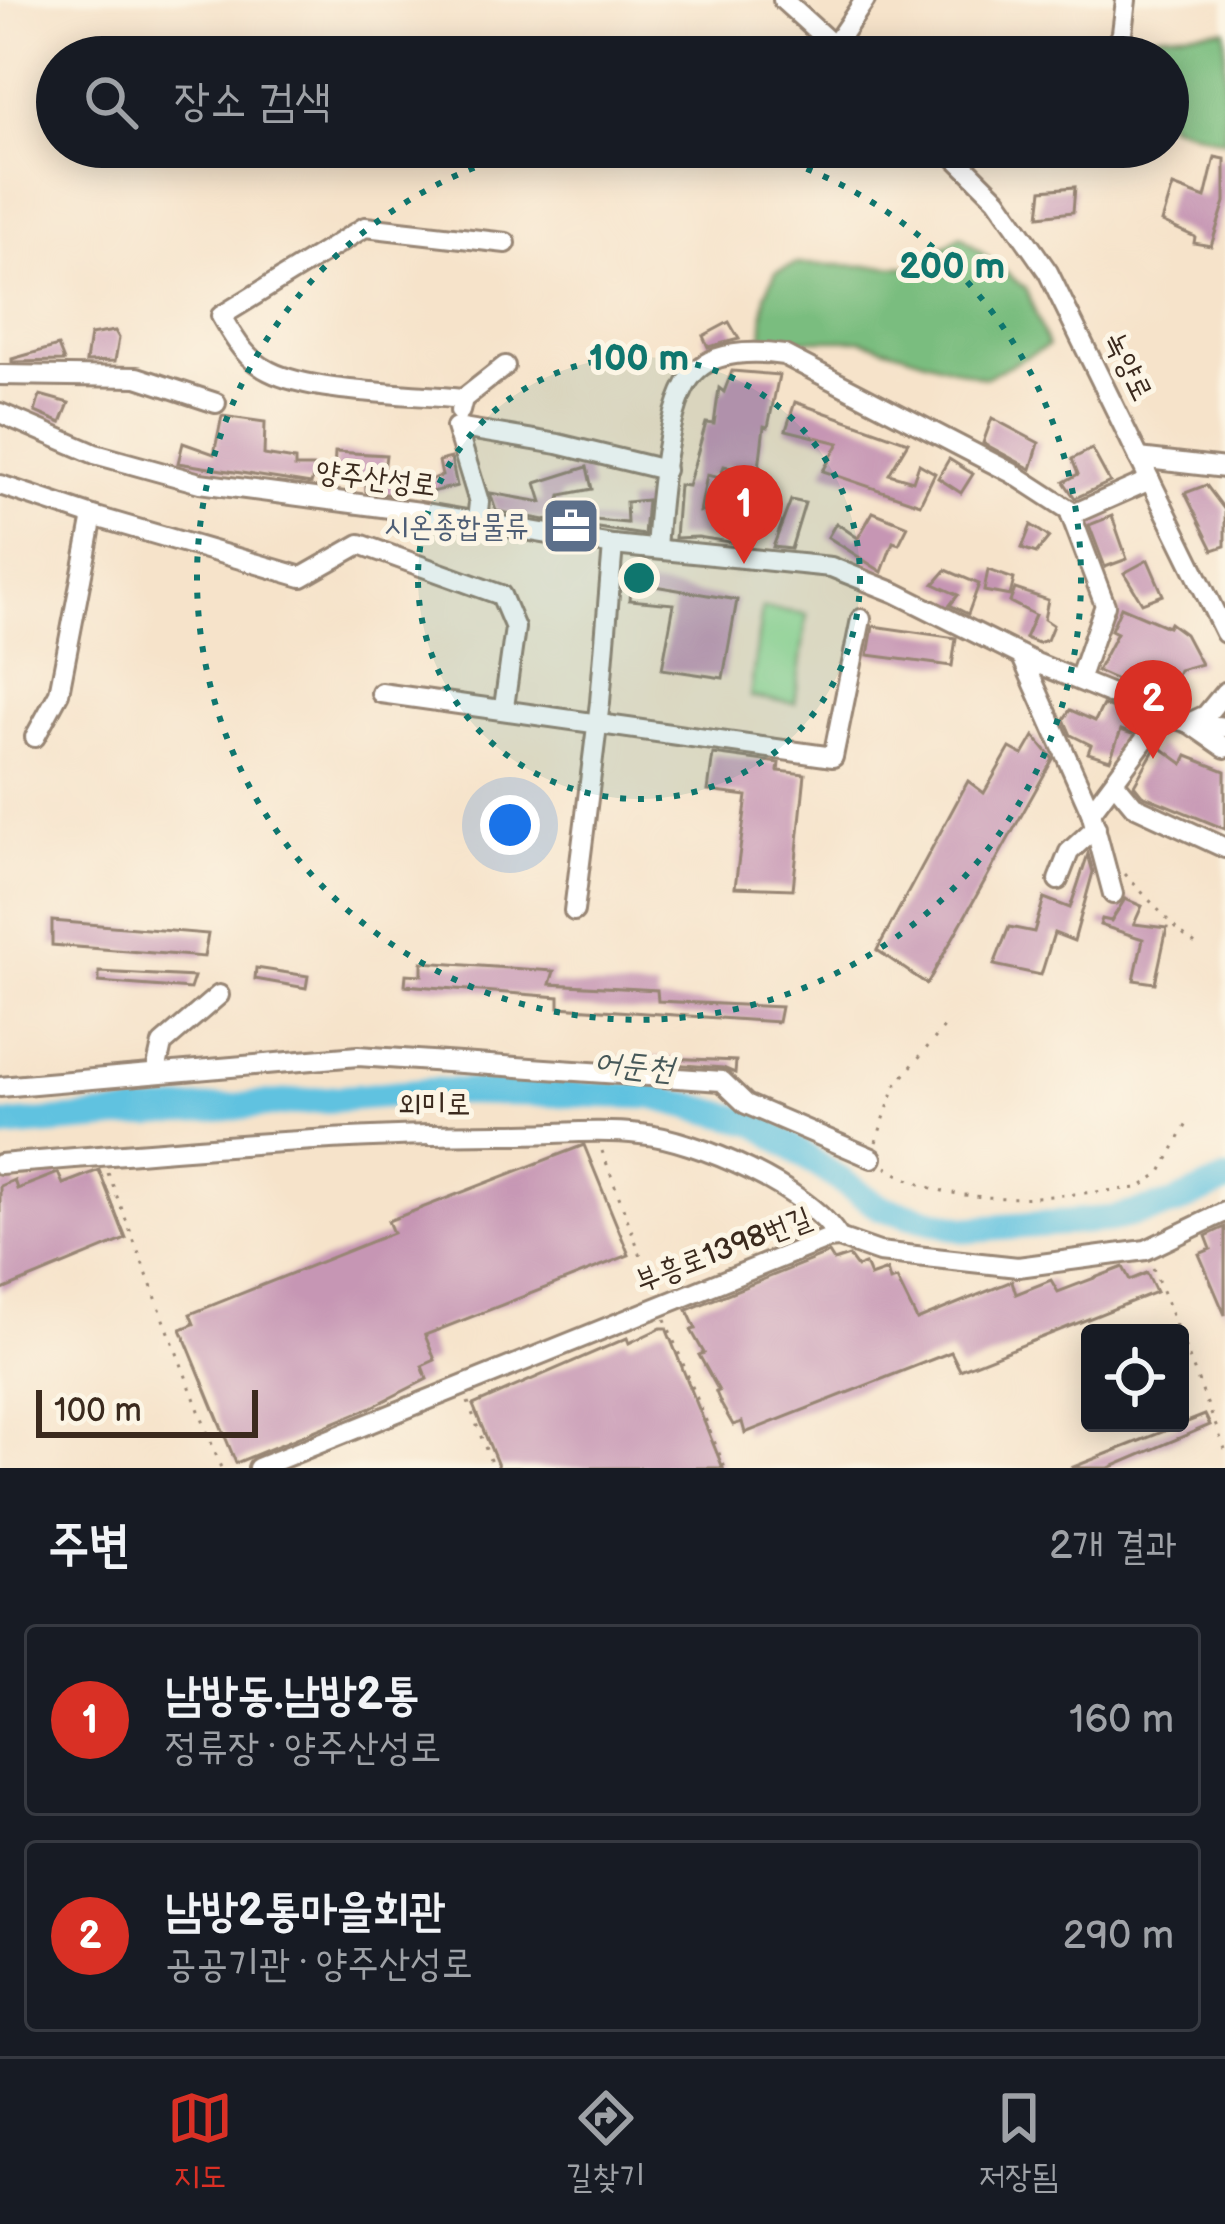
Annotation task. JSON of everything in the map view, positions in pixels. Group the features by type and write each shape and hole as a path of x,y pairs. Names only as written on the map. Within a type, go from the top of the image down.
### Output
{"street":[{"path":"783,0 822,36"},
{"path":"848,36 865,0"},
{"path":"1118,36 1126,0"},
{"name":"녹양로","path":"966,168 997,200 1048,272 1225,633"},
{"path":"463,399 299,382 267,370 241,349 220,316 365,227 506,243"},
{"path":"656,549 664,470 682,389 697,369 726,356 758,351 784,355 1012,473 1069,510 1105,605 1079,680"},
{"path":"477,521 479,502 456,427 463,399 505,366"},
{"path":"0,375 137,377 216,404"},
{"name":"양주산성로","path":"0,413 95,454 200,483 613,545 831,567 896,593 1022,657 1163,715 1225,727"},
{"path":"456,427 558,444 664,470"},
{"path":"1139,458 1225,468"},
{"path":"1071,515 1150,480"},
{"path":"0,484 302,577 360,544 501,595 515,628 504,707"},
{"path":"35,737 59,693 93,516"},
{"path":"574,911 613,545"},
{"path":"381,693 833,757 861,619"},
{"path":"1022,657 1094,820 1114,894"},
{"path":"1189,723 1206,715 1225,692"},
{"path":"1058,880 1070,852 1163,715"},
{"path":"1189,723 1225,748"},
{"path":"1114,783 1134,806 1225,848"},
{"path":"156,1071 162,1044 219,995"},
{"path":"0,1087 358,1056 722,1081 746,1104 872,1158"},
{"name":"외미로","path":"0,1164 399,1133 639,1133 687,1145 757,1174 801,1201 832,1226 839,1238"},
{"name":"부흥로1398번길","path":"258,1468 827,1239 839,1238 878,1252 1018,1267 1146,1250 1225,1212"}],"path":[{"path":"1106,859 1201,948"},
{"path":"945,1026 895,1086 872,1158 913,1185 962,1196 1139,1188 1161,1172 1189,1120"},
{"path":"101,1156 221,1468"},
{"path":"1146,1250 1176,1324"},
{"path":"1189,1357 1225,1449"},
{"path":"462,1385 493,1468"}],"green space":[{"path":"1225,29 1225,141 1189,130 1189,36 1153,34"},
{"path":"961,236 1026,289 1048,346 984,378 861,340 762,340 765,295 776,272 796,264 912,267"},
{"path":"762,608 807,614 795,703 750,697"}],"building":[{"path":"1215,157 1225,159 1225,202 1211,246 1194,243 1195,237 1162,222 1173,186 1205,198"},
{"path":"1075,187 1073,212 1039,216 1042,190"},
{"path":"729,322 739,339 708,347 703,336"},
{"path":"115,331 119,338 115,361 86,362 90,335"},
{"path":"58,346 64,361 12,362 12,359"},
{"path":"732,371 779,375 768,427 764,426 759,468 764,490 756,522 752,514 748,545 675,538 679,485 688,486 706,423 714,424 719,388 724,392","holes":["724,466 741,470 750,500 732,496 727,511 700,512 707,475 720,478"]},
{"path":"40,395 69,403 61,423 35,412"},
{"path":"795,402 908,442 889,474 913,481 919,464 935,473 920,504 823,471 839,443 786,430"},
{"path":"222,416 265,422 264,455 295,460 295,467 316,467 311,484 178,463 183,443 214,454"},
{"path":"992,418 1039,443 1031,469 983,443"},
{"path":"1092,449 1110,482 1075,498 1064,482 1078,474 1072,459"},
{"path":"335,452 386,455 383,479 398,479 399,496 366,491 366,475 334,475"},
{"path":"451,458 457,486 431,492 428,480 442,476 439,461"},
{"path":"949,459 973,474 961,493 938,478"},
{"path":"587,467 592,489 561,495 556,522 496,511 490,493 542,502 536,483"},
{"path":"1206,485 1225,510 1225,546 1213,550 1185,493"},
{"path":"647,500 644,535 572,524 574,518 627,523 626,502"},
{"path":"791,500 805,503 791,549 773,547"},
{"path":"873,512 908,526 899,544 893,542 882,572 828,537 836,523 858,538"},
{"path":"1112,516 1127,559 1105,567 1089,525"},
{"path":"1031,525 1049,537 1036,553 1022,548"},
{"path":"1148,560 1163,595 1142,603 1124,573"},
{"path":"946,570 979,584 968,614 950,605 958,595 934,584"},
{"path":"988,570 1014,579 1010,596 984,591"},
{"path":"631,582 737,600 723,678 662,669 674,604 629,600"},
{"path":"1015,589 1048,600 1044,619 1053,625 1047,640 1038,643 1025,638 1035,615 1010,602"},
{"path":"1121,607 1168,627 1170,623 1185,634 1201,664 1179,670 1177,675 1170,672 1158,698 1097,671 1117,633 1111,630"},
{"path":"873,626 956,638 952,666 868,655"},
{"path":"1103,705 1142,721 1132,734 1121,730 1110,760 1088,753 1091,745 1071,735 1064,719 1070,710 1095,721"},
{"path":"1034,736 1053,759 927,984 877,950 968,781 984,793 1010,748 1023,755"},
{"path":"1157,745 1183,764 1187,756 1225,771 1225,829 1142,795 1134,785"},
{"path":"713,754 779,763 778,771 805,774 793,889 735,887 747,796 708,791"},
{"path":"1088,854 1093,872 1074,941 1054,933 1041,975 994,965 1009,927 1034,932 1044,898 1070,908"},
{"path":"1125,899 1142,906 1134,924 1167,928 1155,983 1134,980 1143,939 1100,925 1102,919 1111,921"},
{"path":"52,921 208,934 204,957 52,945"},
{"path":"422,962 554,971 550,984 657,990 658,1001 781,1007 778,1022 559,1007 559,997 405,985 406,974 422,975"},
{"path":"256,968 308,976 306,988 255,979"},
{"path":"99,972 194,977 190,989 99,982"},
{"path":"621,1056 736,1061 735,1073 723,1068 620,1060"},
{"path":"584,1145 629,1255 425,1335 435,1360 422,1366 427,1379 236,1463 181,1329 194,1324 190,1314 393,1233 388,1221"},
{"path":"99,1170 126,1239 0,1291 0,1186 14,1180 17,1189 58,1173 63,1184"},
{"path":"1225,1227 1225,1315 1199,1254 1211,1249 1206,1236"},
{"path":"829,1253 834,1261 849,1256 857,1267 865,1264 870,1276 887,1270 890,1281 897,1279 917,1320 1012,1281 1016,1294 1051,1280 1058,1292 1123,1267 1130,1280 1147,1273 1156,1292 960,1370 951,1352 745,1433 742,1422 733,1425 721,1404 699,1355 704,1353 691,1330 696,1329 687,1310"},
{"path":"666,1328 723,1468 499,1468 473,1405 627,1338 629,1343"},
{"path":"1205,1415 1210,1425 1109,1468 1071,1468 1162,1432 1189,1432 1189,1421"}],"waterway":[{"name":"어둔천","path":"0,1126 433,1091 651,1096 757,1123 881,1208 966,1230 1112,1219 1174,1204 1225,1181"}],"place":[{"name":"시온종합물류","path":"571,526"},
{"name":"남방동.남방2통","path":"744,564"},
{"name":"남방2통마을회관","path":"1153,759"}]}
